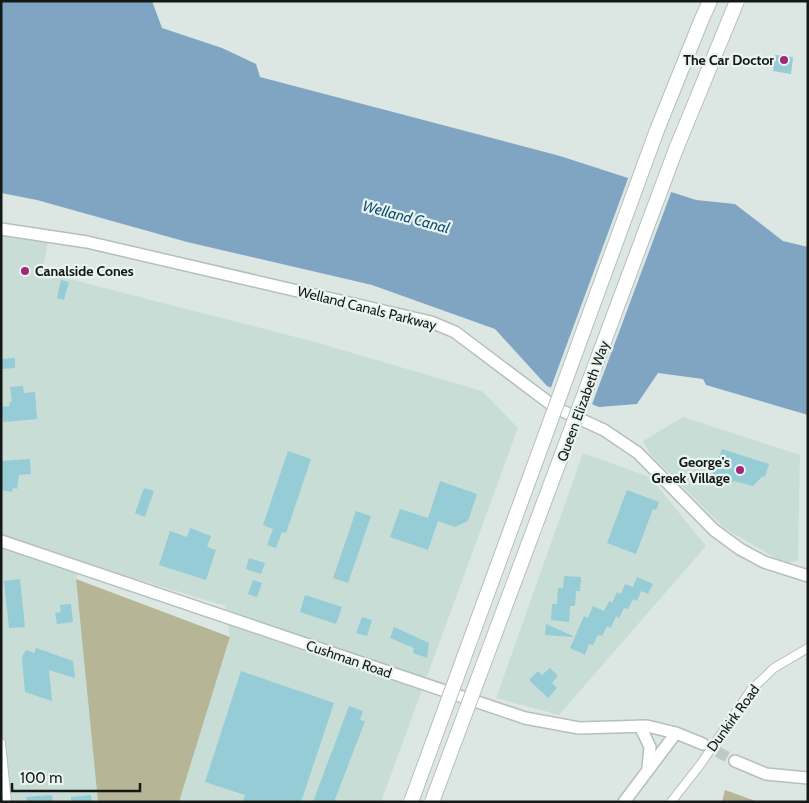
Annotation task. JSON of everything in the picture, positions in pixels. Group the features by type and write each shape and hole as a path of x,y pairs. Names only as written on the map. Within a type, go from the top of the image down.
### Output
{"highway":[{"name":"Queen Elizabeth Way","path":"411,802 657,130 710,1"},
{"name":"Queen Elizabeth Way","path":"432,802 676,149 737,1"}],"street":[{"name":"Welland Canals Parkway","path":"1,229 87,242 432,322 455,332 556,408 604,430 638,452 714,530 740,549 764,562 808,576"},
{"name":"Cushman Road","path":"1,541 525,718 579,728 640,726 676,733 702,744"},
{"name":"Dunkirk Road","path":"670,802 700,765 751,690 774,668 808,648"},
{"path":"640,726 651,753 646,774"},
{"path":"624,802 676,733"},
{"path":"1,743 8,802"},
{"path":"736,761 766,774 802,778 808,769"}],"shaded area":[{"path":"1,236 48,242 42,272 315,342 482,391 518,428 381,802 179,802 230,638 225,606 81,562 76,579 98,802 1,802"},
{"path":"683,417 800,455 798,561 784,563 724,528 651,455 643,441"},
{"path":"583,453 650,477 706,546 559,715 496,698"}],"green space":[{"path":"76,579 230,637 179,802 98,802"},
{"path":"725,790 758,802 722,802"}],"water":[{"name":"Welland Canal","path":"1,1 152,1 162,28 222,48 256,64 260,77 560,156 696,200 735,204 783,241 808,247 808,415 706,385 703,379 658,373 637,404 599,407 547,386 495,329 372,285 187,242 37,200 1,193"}],"pier":[{"path":"629,176 672,190 591,407 550,390"}],"building":[{"path":"775,55 793,57 791,74 773,71"},
{"path":"61,280 69,282 64,300 57,298"},
{"path":"15,358 15,368 1,369 1,359"},
{"path":"23,386 24,393 35,392 37,419 3,422 1,407 10,406 9,402 12,402 10,387"},
{"name":"George's Greek Village","path":"722,449 769,464 765,477 763,476 753,486 734,481 730,484 711,479"},
{"path":"288,451 311,459 286,533 282,532 276,548 267,545 273,529 263,525"},
{"path":"30,459 31,474 19,475 17,489 13,488 12,492 1,490 1,461"},
{"path":"440,481 477,494 468,521 455,527 438,521 428,550 390,537 400,509 428,518"},
{"path":"144,488 154,491 145,517 135,513"},
{"path":"627,490 659,502 656,510 653,509 636,554 607,543"},
{"path":"356,511 371,516 348,583 333,578"},
{"path":"190,528 211,536 207,547 216,550 206,580 159,565 170,531 187,537"},
{"path":"249,558 265,563 261,574 246,569"},
{"path":"564,576 581,577 580,591 576,591 575,606 570,606 569,622 551,620 552,604 557,604 558,588 563,588"},
{"path":"637,577 653,584 648,594 641,591 637,601 633,599 628,609 624,608 619,618 616,616 611,628 607,626 602,636 598,635 593,645 589,644 585,655 570,648 584,616 588,618 593,606 604,611 609,601 612,603 617,592 621,594 625,584 633,587"},
{"path":"20,579 25,627 9,628 4,581"},
{"path":"253,580 262,583 257,597 248,594"},
{"path":"305,595 342,607 336,624 300,612"},
{"path":"71,604 73,622 57,624 55,613 61,612 60,605"},
{"path":"362,617 372,620 367,636 356,633"},
{"path":"546,624 573,636 573,637 545,635"},
{"path":"394,627 429,643 427,658 413,653 414,648 390,638"},
{"path":"36,648 73,661 75,678 49,670 52,701 25,692 22,657 26,650 34,653"},
{"path":"550,668 558,676 552,683 557,688 548,698 529,680 538,671 542,675"},
{"path":"241,671 334,703 301,802 243,802 245,795 205,782"},
{"path":"349,706 363,711 360,720 365,721 334,802 313,802"},
{"path":"52,795 53,802 27,802 26,797"},
{"path":"91,795 92,802 71,802 71,797"}],"tunnel":[{"path":"703,744 735,761"}],"place":[{"name":"The Car Doctor","path":"784,60"},
{"name":"Canalside Cones","path":"25,271"},
{"name":"George's Greek Village","path":"740,470"}]}
